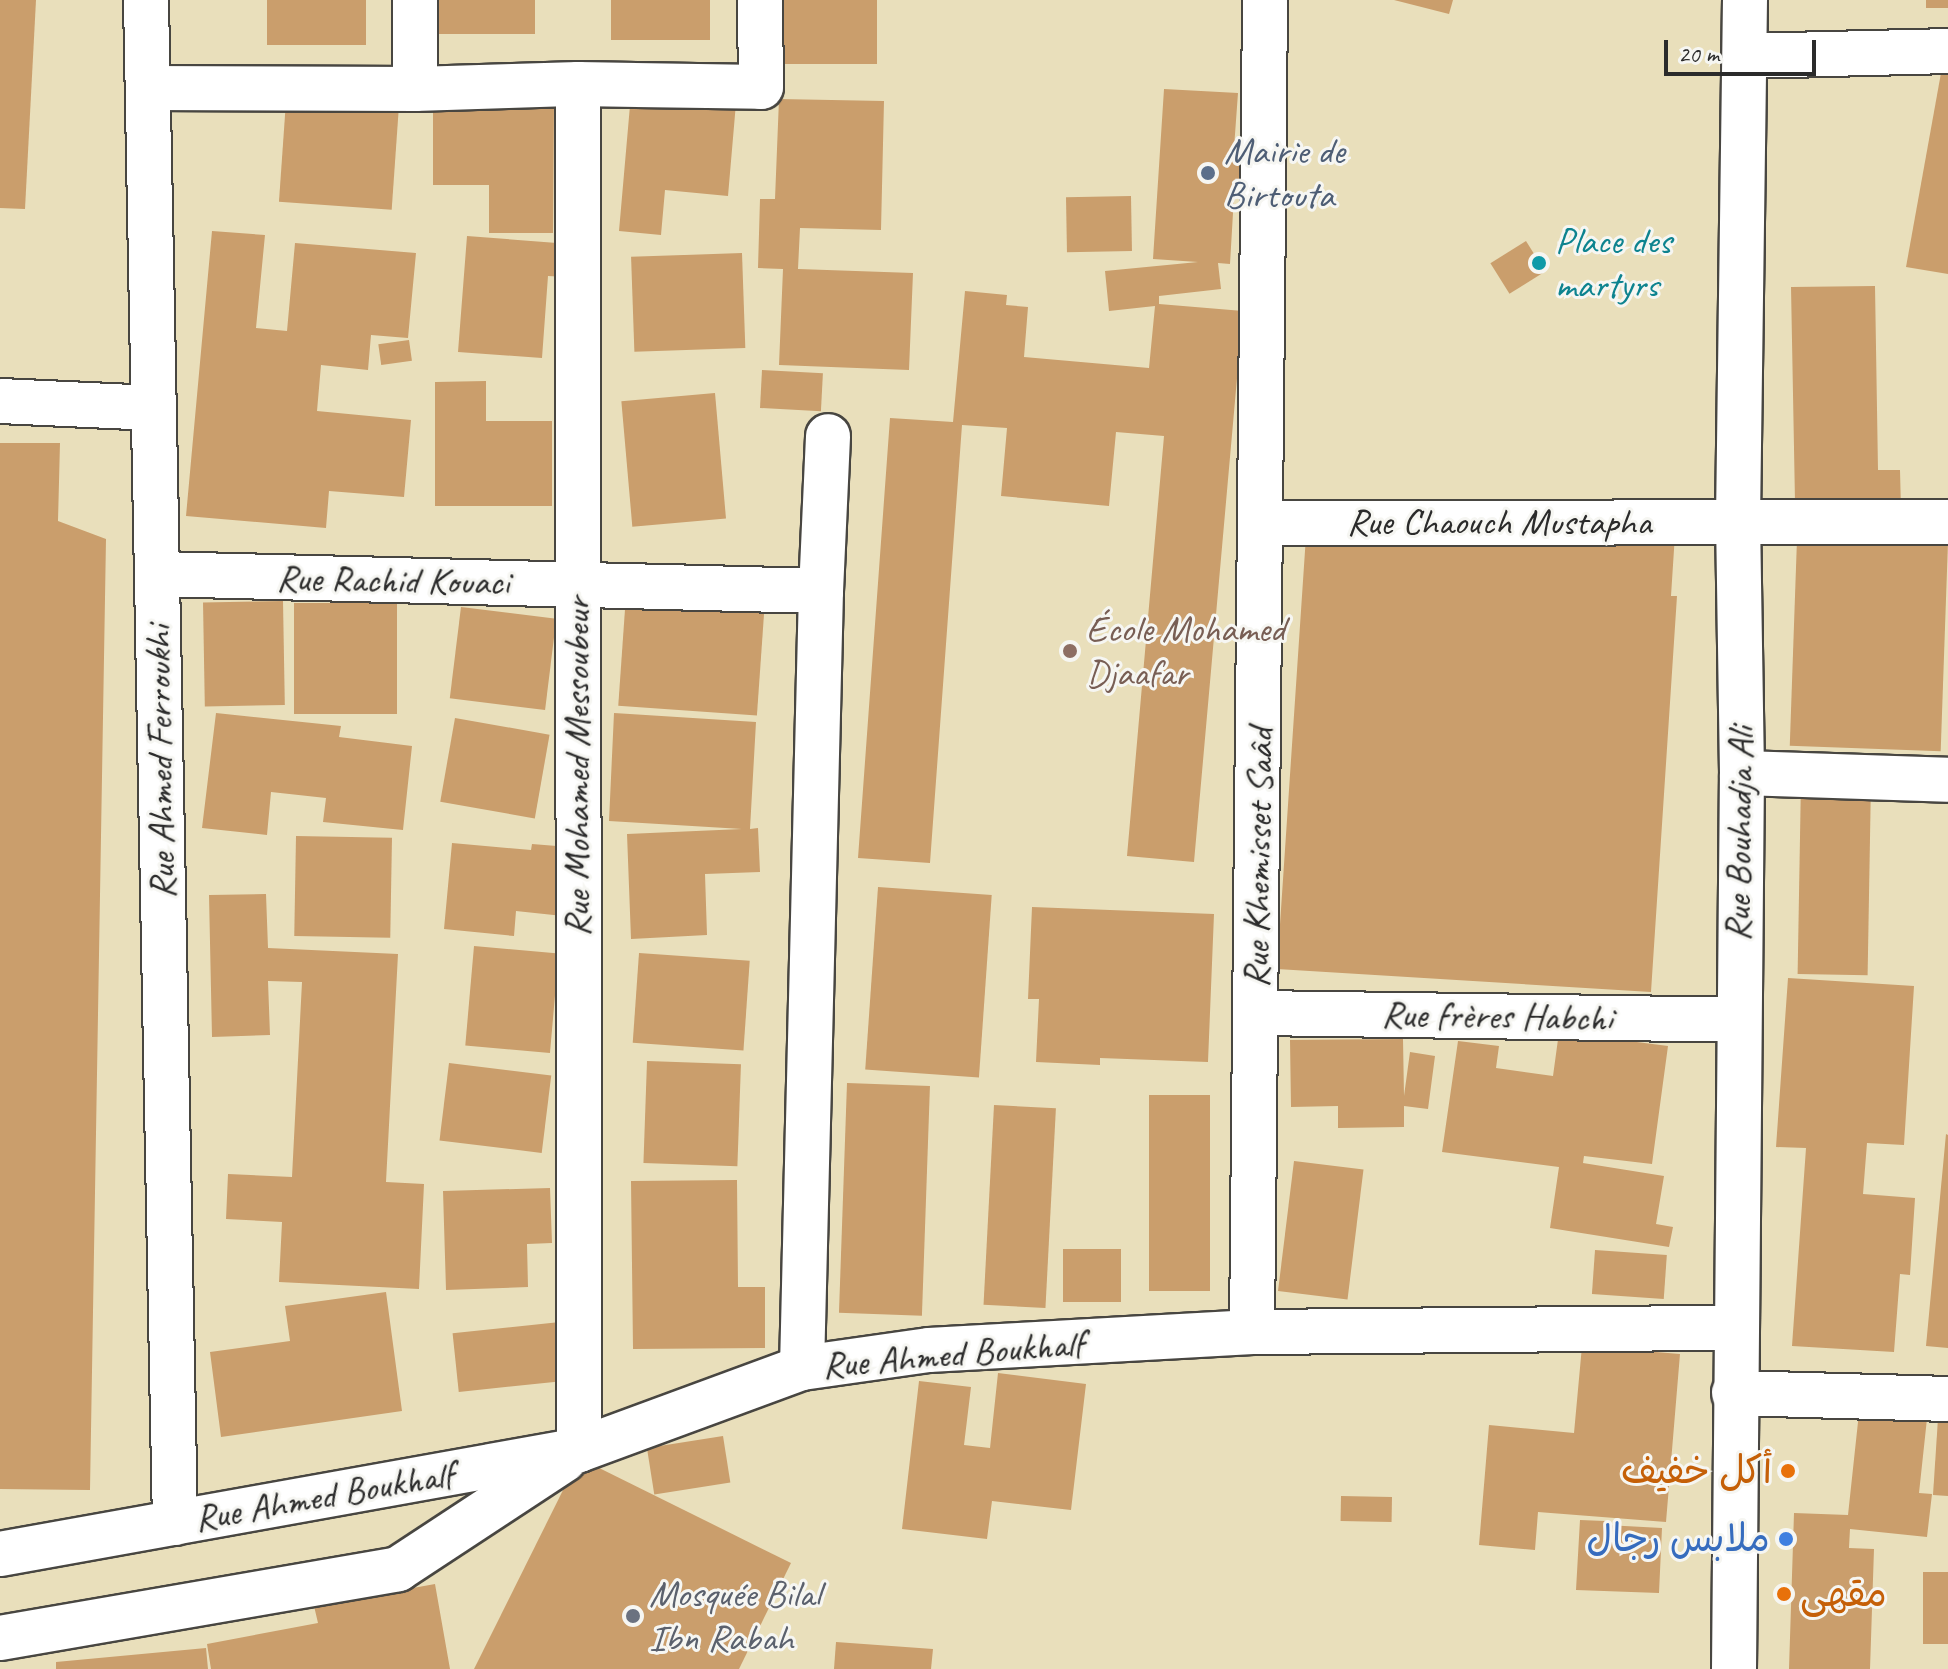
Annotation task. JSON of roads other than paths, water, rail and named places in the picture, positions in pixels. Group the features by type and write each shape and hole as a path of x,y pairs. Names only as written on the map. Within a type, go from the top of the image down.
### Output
{"street":[{"name":"Rue Ahmed Ferroukhi","path":"146,0 175,1523"},
{"path":"415,0 415,89"},
{"path":"148,88 415,89 578,84 761,87 760,0"},
{"name":"Rue Khemisset Saâd","path":"1252,1332 1265,0"},
{"name":"Rue Bouhadja Ali","path":"1734,1669 1737,1020 1742,773 1738,520 1745,0"},
{"path":"1746,56 1948,51"},
{"name":"Rue Mohamed Messoubeur","path":"578,84 579,1450"},
{"path":"0,401 154,408"},
{"path":"802,1368 821,591 828,436"},
{"name":"Rue Chaouch Mustapha","path":"1261,523 1948,522"},
{"name":"Rue Rachid Kouaci","path":"157,574 821,591"},
{"path":"1742,773 1948,780"},
{"name":"Rue frères Habchi","path":"1256,1013 1737,1020"},
{"name":"Rue Ahmed Boukhalf","path":"0,1554 579,1450 802,1368 929,1350 1252,1332 1737,1328"},
{"path":"1734,1393 1948,1399"},
{"path":"0,1638 398,1569 579,1450"}],"place":[{"name":"Mairie de Birtouta","path":"1208,173"},
{"name":"Place des martyrs","path":"1539,263"},
{"name":"École Mohamed Djaafar","path":"1070,651"},
{"name":"أكل خفيف","path":"1788,1471"},
{"name":"ملابس رجال","path":"1786,1539"},
{"name":"مقهى","path":"1784,1594"},
{"name":"Mosquée Bilal Ibn Rabah","path":"633,1616"}]}
